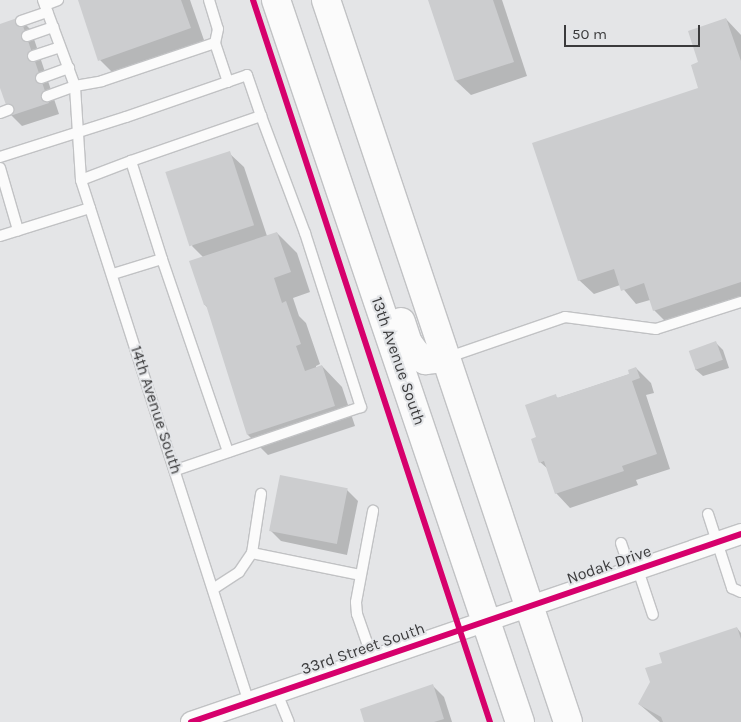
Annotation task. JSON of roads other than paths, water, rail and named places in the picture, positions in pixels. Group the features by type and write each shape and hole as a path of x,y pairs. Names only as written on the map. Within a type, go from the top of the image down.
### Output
{"main road":[{"name":"13th Avenue South","path":"276,0 520,722"},
{"path":"326,0 444,358 568,722"},
{"path":"346,206 390,289 408,343 416,354 424,360 444,358"}],"street":[{"name":"Nodak Drive","path":"486,623 741,534"},
{"name":"33rd Street South","path":"191,722 226,717 249,703 486,623"}],"lane":[{"path":"21,20 45,5 58,0"},
{"path":"209,0 218,29 214,43 228,82"},
{"name":"14th Avenue South","path":"45,5 76,86 80,132 81,180 176,470 249,703"},
{"path":"27,36 53,27"},
{"path":"47,96 76,86 102,81 214,43"},
{"path":"34,56 60,47"},
{"path":"41,78 69,68"},
{"path":"0,156 80,132 247,75 305,233 361,407 176,470"},
{"path":"81,180 261,116"},
{"path":"130,161 228,452"},
{"path":"0,168 18,230"},
{"path":"0,236 90,208"},
{"path":"113,274 162,259"},
{"path":"444,358 565,318 656,330 741,302"},
{"path":"213,589 238,572 252,553 261,494"},
{"path":"373,511 356,602 357,614 373,660"},
{"path":"708,514 732,588 741,592"},
{"path":"621,543 653,615"},
{"path":"252,553 360,575"},
{"path":"278,693 289,722"}]}
